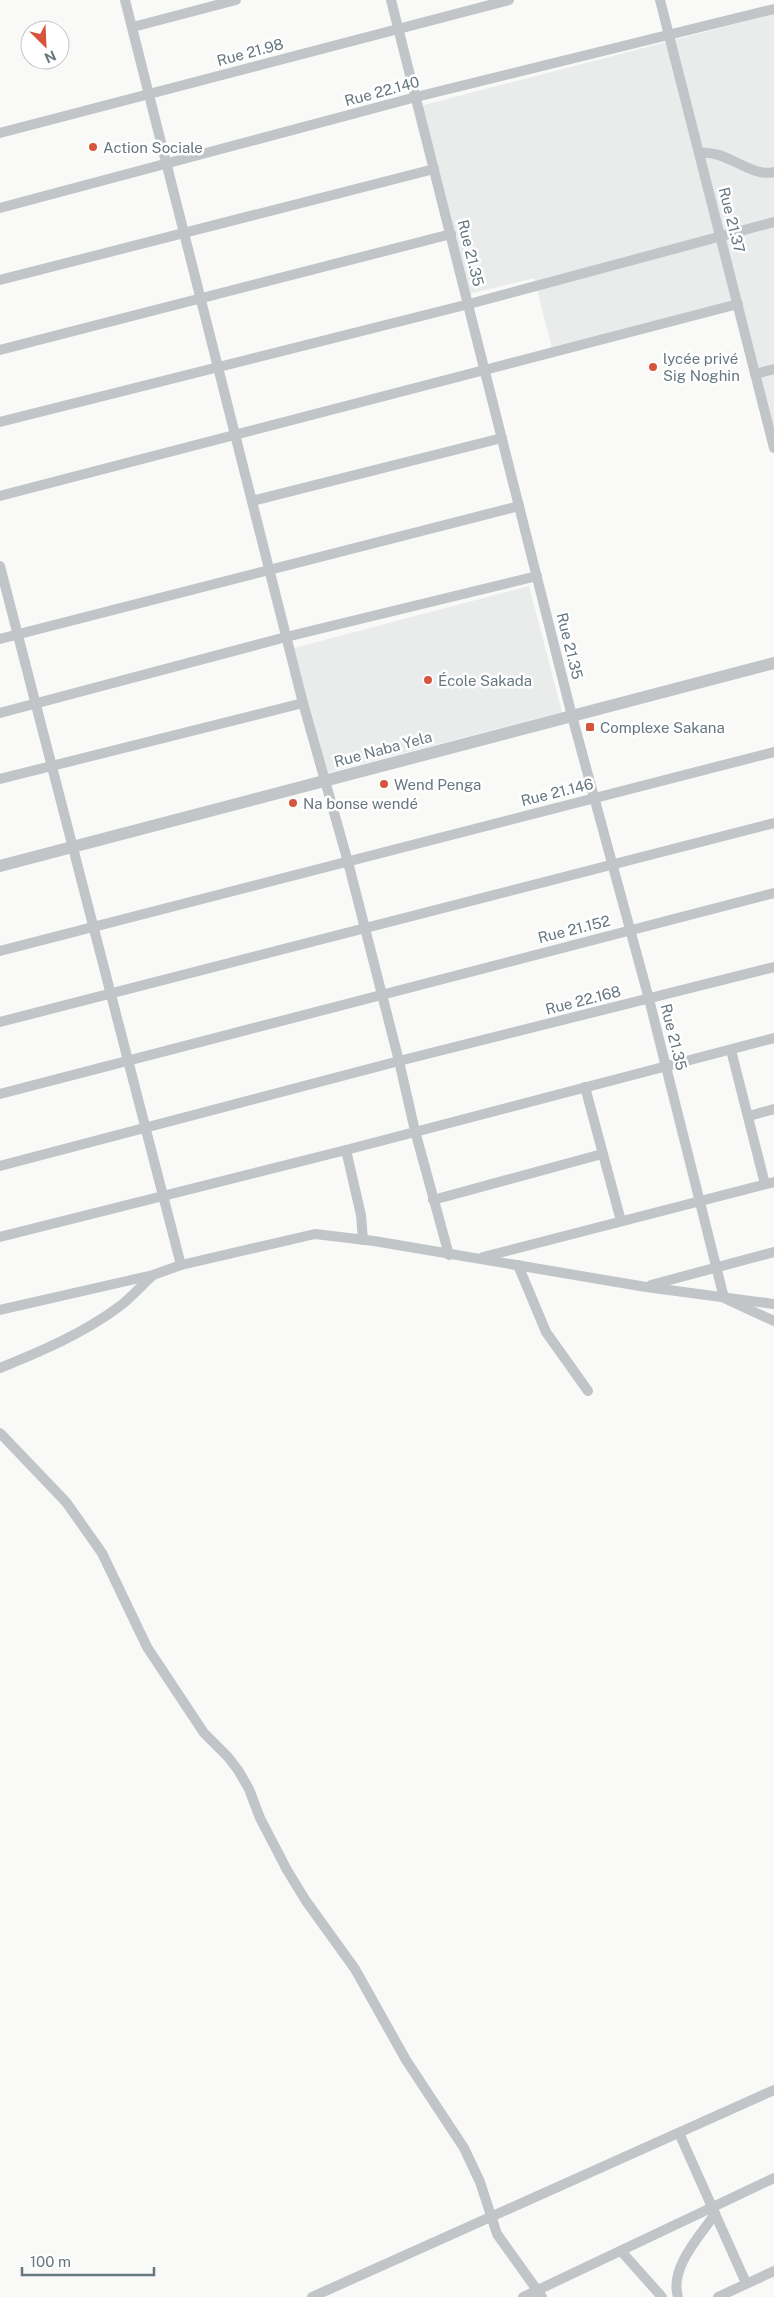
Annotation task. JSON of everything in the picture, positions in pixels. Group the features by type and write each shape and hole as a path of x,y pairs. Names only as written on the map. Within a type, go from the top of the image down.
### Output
{"street":[{"path":"126,0 148,94 185,232 200,299 303,703 348,862 415,1131 450,1255"},
{"path":"133,27 236,0"},
{"name":"Rue 21.35","path":"391,0 572,716 649,999 724,1298"},
{"name":"Rue 21.98","path":"0,133 508,0"},
{"name":"Rue 21.37","path":"660,0 774,444"},
{"name":"Rue 22.140","path":"0,208 167,165 416,97 774,8"},
{"path":"699,153 709,151 725,156 753,170 768,174 774,172"},
{"path":"0,280 434,169"},
{"path":"0,422 468,304 774,222"},
{"path":"0,350 451,234"},
{"path":"0,496 738,304"},
{"path":"755,374 774,369"},
{"path":"252,501 502,438"},
{"path":"0,638 519,506"},
{"path":"0,566 181,1265"},
{"path":"0,713 286,637 537,576"},
{"name":"Rue Naba Yela","path":"0,866 774,663"},
{"path":"0,779 303,703"},
{"name":"Rue 21.146","path":"0,951 774,752"},
{"path":"0,1022 774,823"},
{"name":"Rue 21.152","path":"0,1094 774,893"},
{"name":"Rue 22.168","path":"0,1166 399,1061 774,967"},
{"path":"0,1237 346,1150 774,1038"},
{"path":"477,1259 769,1183 731,1050"},
{"path":"585,1087 621,1221"},
{"path":"749,1116 774,1109"},
{"path":"346,1150 361,1214 363,1240"},
{"path":"433,1200 602,1154"},
{"path":"0,1310 153,1275 181,1265 315,1234 363,1240 646,1287 774,1304"},
{"path":"646,1287 774,1252"},
{"path":"518,1265 546,1332 588,1391"},
{"path":"0,1368 52,1347 107,1314 121,1305 153,1275"},
{"path":"724,1298 774,1321"},
{"path":"0,1433 66,1502 102,1553 147,1647 204,1733 238,1770 291,1878 306,1902 355,1969 406,2060 464,2148 480,2182 497,2234 539,2294"},
{"path":"312,2297 774,2090"},
{"path":"679,2133 746,2284"},
{"path":"523,2297 539,2294 621,2251 714,2210 774,2178"},
{"path":"678,2297 676,2290 679,2270 714,2210"},
{"path":"621,2251 662,2297"},
{"path":"718,2297 774,2271"}],"shaded area":[{"path":"774,14 774,365 759,368 741,300 552,348 534,278 470,294 420,106"},
{"path":"774,373 774,434 759,376"},
{"name":"École Sakada","path":"529,586 562,712 326,773 294,648"}],"place":[{"name":"Action Sociale","path":"93,147"},
{"name":"lycée privé Sig Noghin","path":"653,367"},
{"name":"École Sakada","path":"428,680"},
{"name":"Complexe Sakana","path":"590,727"},
{"name":"Wend Penga","path":"384,784"},
{"name":"Na bonse wendé","path":"293,803"}]}
